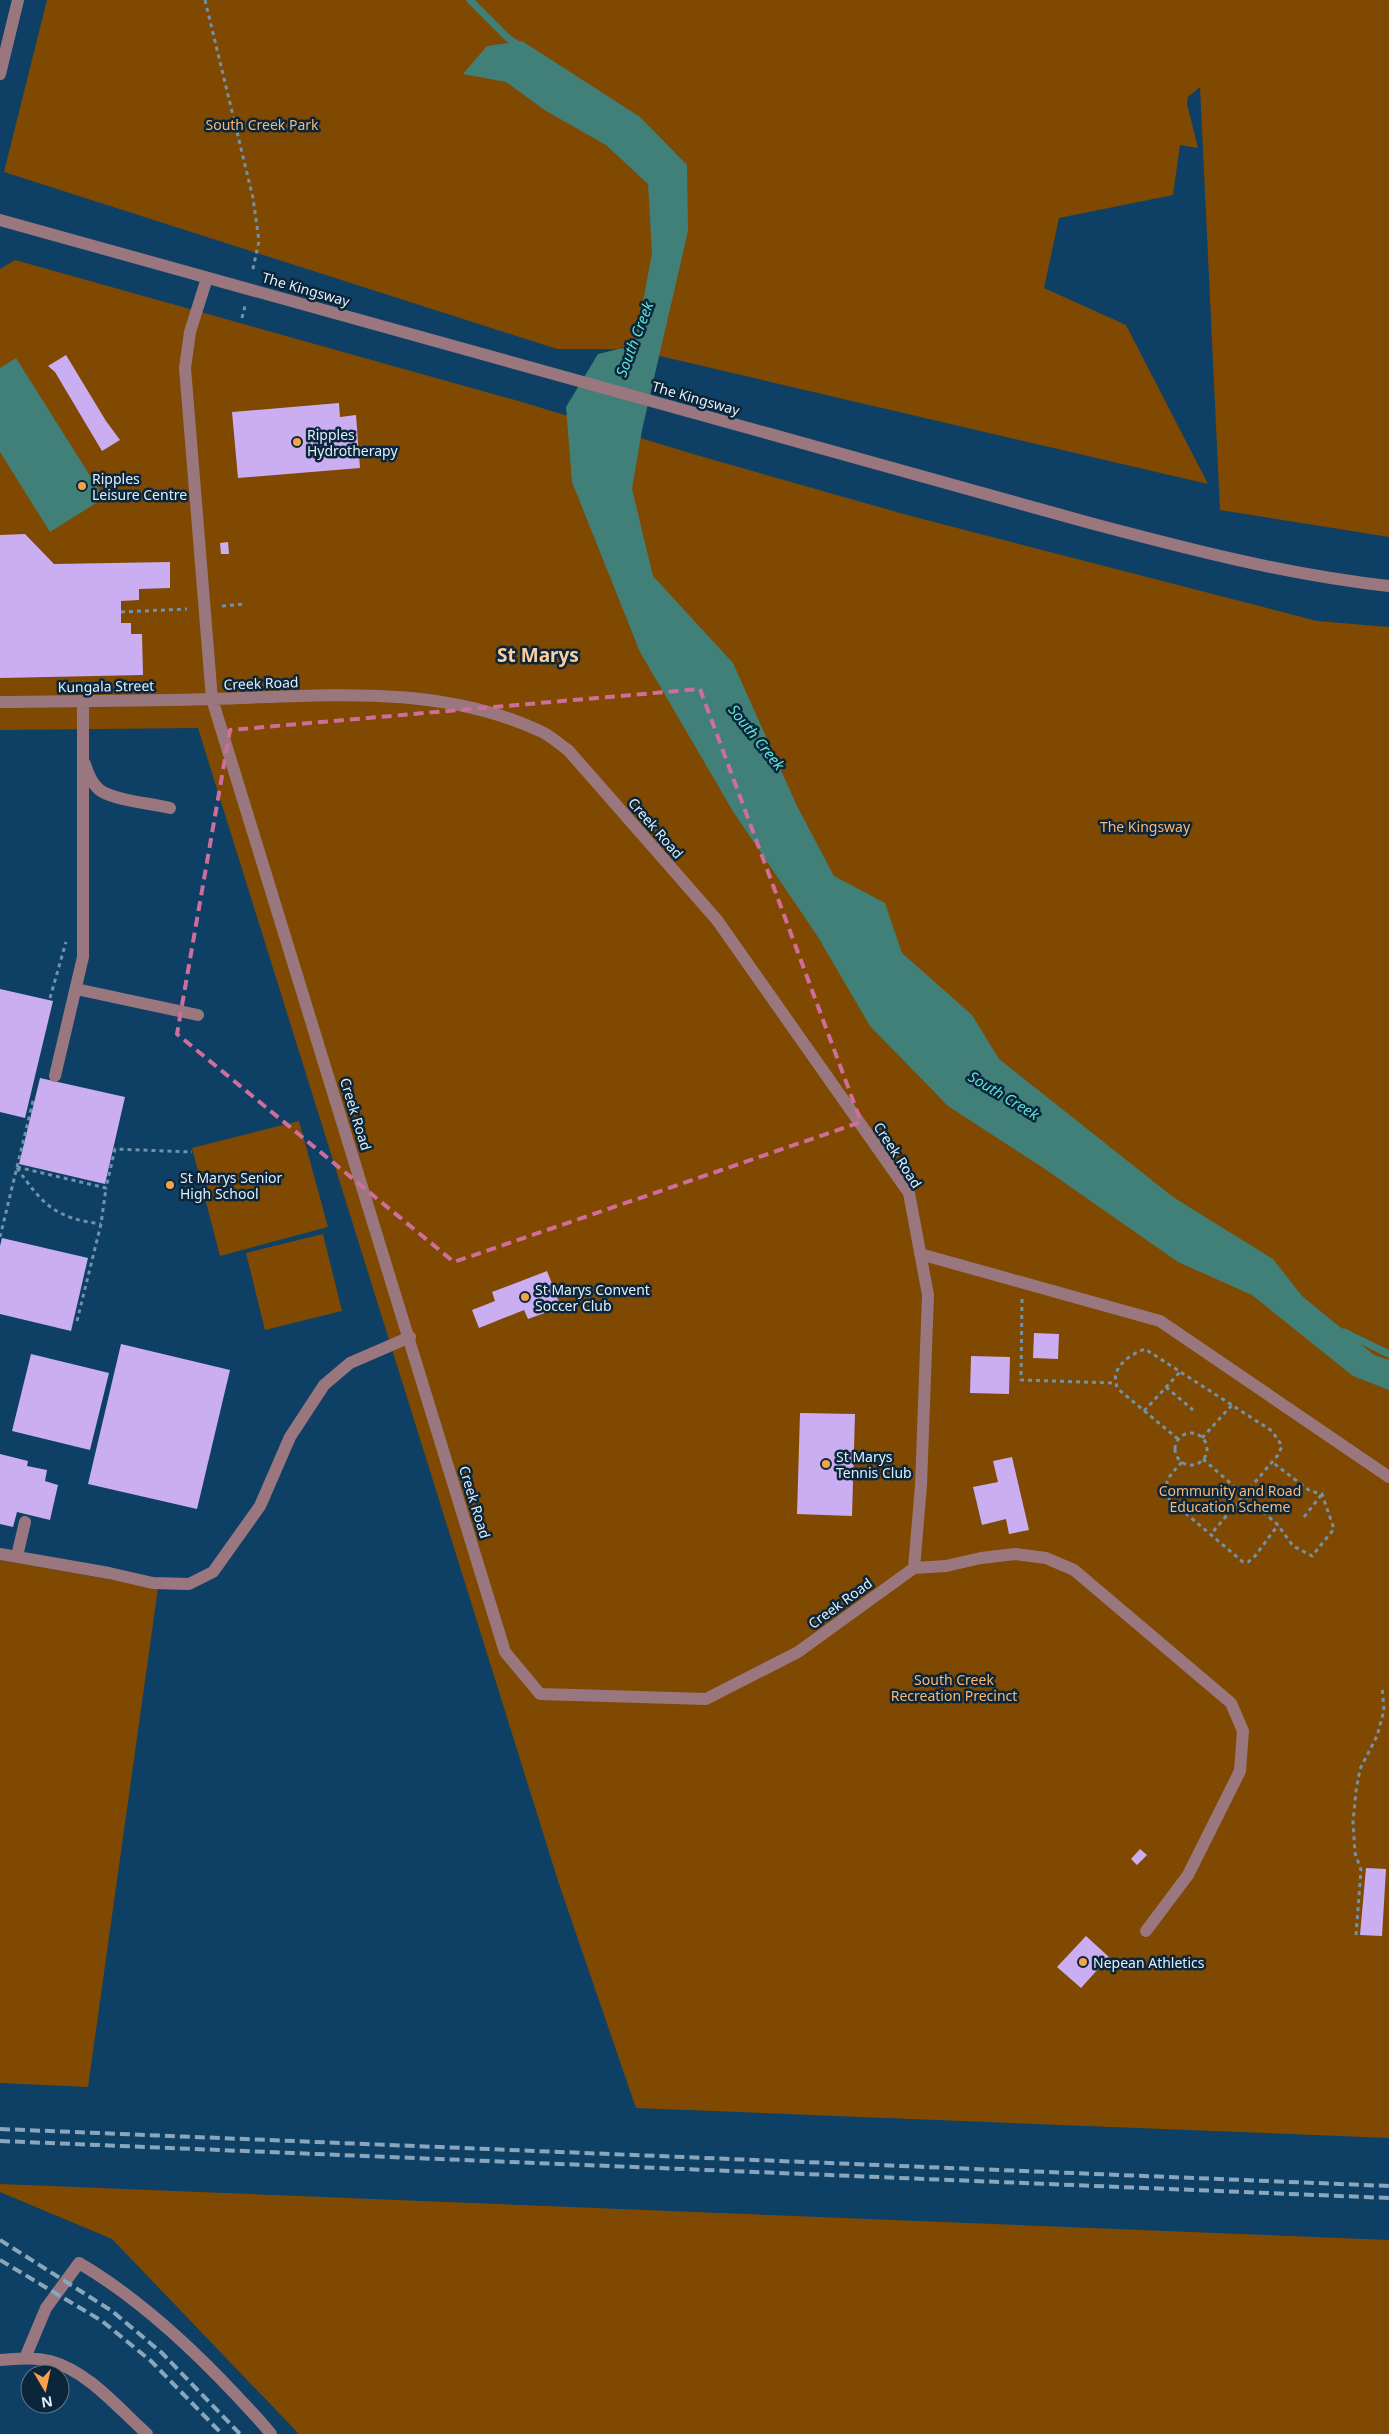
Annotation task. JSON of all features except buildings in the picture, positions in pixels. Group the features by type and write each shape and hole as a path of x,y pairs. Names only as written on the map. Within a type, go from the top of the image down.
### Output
{"street":[{"path":"0,74 18,0"},
{"name":"The Kingsway","path":"0,220 1194,550 1264,566 1389,586"},
{"name":"Creek Road","path":"208,278 190,332 185,368 212,699 505,1652 540,1694 706,1699 798,1652 914,1568 921,1485 928,1295 909,1193 717,920 568,750 542,732 499,715 462,704 373,695 212,699"},
{"name":"Kungala Street","path":"0,702 212,699"},
{"path":"54,1076 84,957 83,701"},
{"path":"82,755 90,778 100,790 112,795 170,808"},
{"path":"76,989 198,1015"},
{"path":"920,1254 1160,1321 1389,1477"},
{"path":"0,1554 153,1583 189,1584 213,1572 260,1506 290,1437 324,1385 350,1363 410,1338"},
{"path":"17,1556 25,1522"},
{"path":"914,1568 946,1566 981,1558 1015,1554 1046,1558 1074,1570 1230,1703 1243,1731 1240,1771 1188,1875 1146,1931"},
{"path":"25,2358 46,2308 79,2263 114,2285 184,2343 223,2381 271,2434"},
{"path":"0,2360 25,2358 50,2361 80,2374 147,2434"}],"path":[{"path":"206,0 253,198 259,241 242,318"},
{"path":"222,606 244,604"},
{"path":"121,612 187,609"},
{"path":"0,1237 2,1218 17,1168 34,1097"},
{"path":"77,1321 101,1224 106,1188 115,1148 192,1152"},
{"path":"17,1168 106,1188"},
{"path":"17,1168 34,1194 52,1209 68,1217 101,1224"},
{"path":"1022,1282 1021,1380 1115,1383"},
{"path":"1178,1439 1118,1389 1115,1383 1115,1373 1132,1354 1144,1349 1272,1431 1282,1446 1272,1462 1211,1534"},
{"path":"1144,1410 1180,1372"},
{"path":"1166,1387 1193,1410"},
{"path":"1202,1438 1232,1405"},
{"path":"1192,1433 1202,1438 1207,1447 1203,1459 1192,1465 1182,1462 1175,1449 1178,1439 1192,1433"},
{"path":"1203,1459 1278,1525 1293,1546 1312,1556 1334,1529 1322,1494"},
{"path":"1182,1462 1167,1480 1165,1490 1170,1500 1243,1562 1248,1562 1255,1556 1278,1525"},
{"path":"1272,1462 1310,1491 1322,1494"},
{"path":"1304,1517 1322,1494"},
{"path":"1356,1935 1361,1870 1355,1853 1353,1822 1356,1791 1360,1769 1377,1736 1384,1710 1382,1687"}],"highlighted area":[{"path":"700,689 861,1122 454,1262 177,1034 230,730"}],"green space":[{"name":"South Creek Park","path":"47,0 1389,0 1389,537 1220,510 1200,87 1188,97 1187,104 1198,148 1180,145 1173,195 1059,218 1044,288 1126,325 1208,484 621,347 620,349 557,349 4,172"},
{"name":"South Creek Recreation Precinct","path":"15,260 522,402 693,454 907,515 1317,621 1389,627 1389,2138 636,2108 559,1884 198,728 0,730 0,269"},
{"path":"299,1121 328,1227 220,1256 192,1148"},
{"path":"323,1234 342,1311 265,1330 246,1253"},
{"path":"0,1560 158,1588 88,2087 0,2083"},
{"path":"0,2184 1389,2240 1389,2434 299,2434 112,2239 0,2192"}],"water":[{"path":"522,41 640,117 687,165 688,231 642,430 632,489 653,576 733,663 797,806 834,876 885,903 902,953 972,1015 999,1059 1173,1197 1273,1259 1302,1296 1374,1355 1389,1360 1389,1390 1353,1376 1252,1295 1178,1262 1042,1167 948,1106 870,1026 818,937 734,813 640,652 572,482 566,407 598,354 635,345 652,253 648,184 606,145 546,111 506,82 463,74 487,46"},
{"path":"16,358 104,498 50,532 0,452 0,368"}],"waterway":[{"name":"South Creek","path":"470,0 508,38 521,47"},
{"name":"South Creek","path":"1344,1332 1389,1354"}],"railway":[{"path":"0,2129 1389,2186"},
{"path":"0,2141 1389,2198"},
{"path":"0,2240 112,2311 162,2353 240,2434"},
{"path":"0,2260 102,2321 151,2361 222,2434"}],"place":[{"name":"Ripples Hydrotherapy","path":"297,442"},
{"name":"Ripples Leisure Centre","path":"82,486"},
{"name":"St Marys Senior High School","path":"170,1185"},
{"name":"St Marys Convent Soccer Club","path":"525,1297"},
{"name":"St Marys Tennis Club","path":"826,1464"},
{"name":"Nepean Athletics","path":"1083,1962"}],"district":[{"name":"St Marys","path":"538,655"}],"park label":[{"name":"Community and Road Education Scheme","path":"1230,1498"}]}
